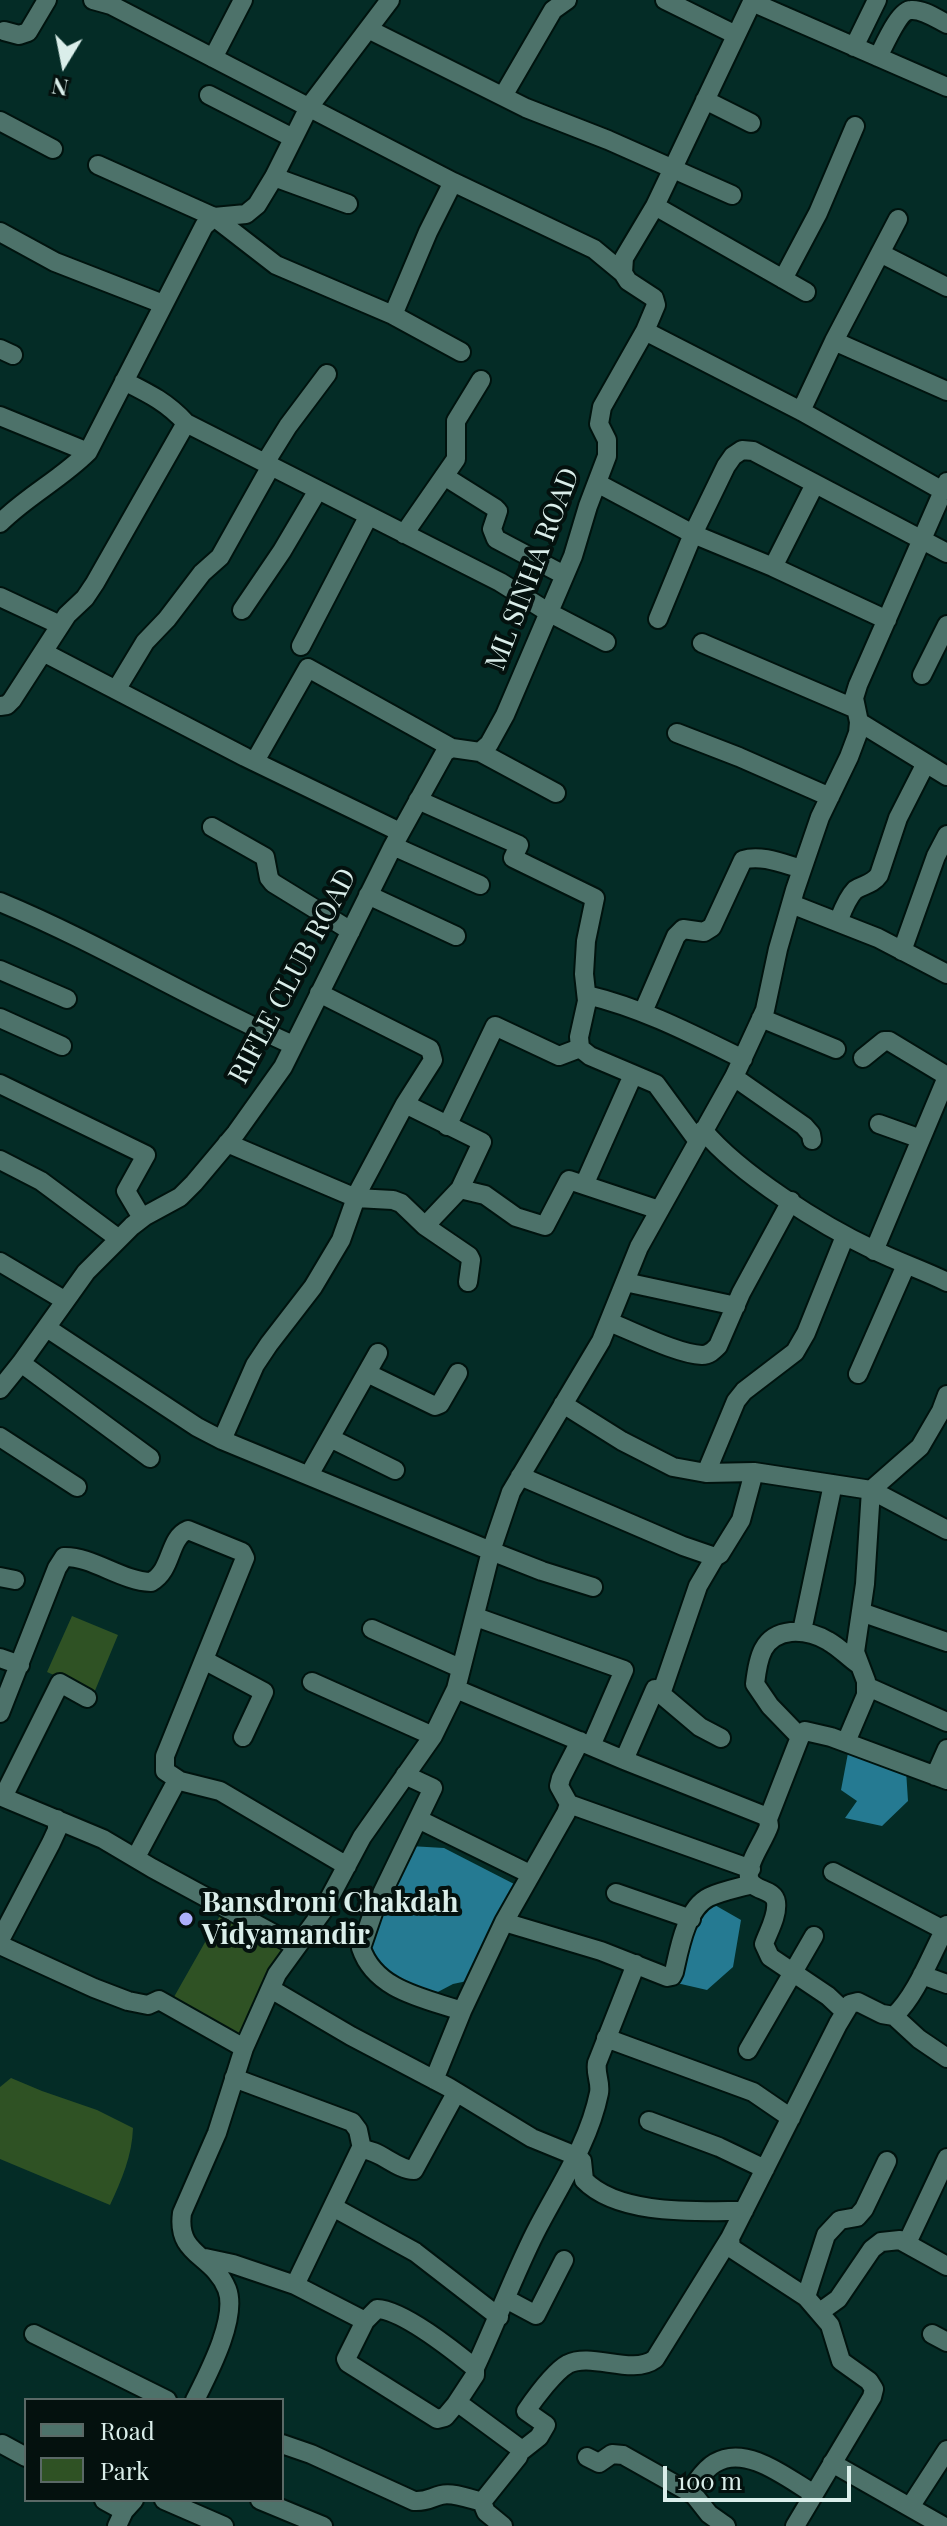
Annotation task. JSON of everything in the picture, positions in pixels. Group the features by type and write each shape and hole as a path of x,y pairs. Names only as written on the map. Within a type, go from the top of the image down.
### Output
{"street":[{"path":"1,33 19,35 28,32 47,0"},
{"path":"213,58 243,0"},
{"path":"0,523 15,507 62,475 88,452 204,226 214,217 251,211 274,177 309,107 390,0"},
{"path":"503,96 553,10 567,0"},
{"path":"665,0 736,35"},
{"path":"854,47 877,0"},
{"path":"623,273 624,258 655,206 752,1 947,87"},
{"path":"106,2 453,182 594,249 623,273"},
{"path":"878,57 898,20 910,9 947,24"},
{"path":"368,29 503,96 732,195"},
{"path":"209,95 293,138"},
{"path":"705,100 751,123"},
{"path":"0,121 53,149"},
{"path":"783,279 818,213 855,126"},
{"path":"98,165 214,217 276,265 393,315 461,352"},
{"path":"274,177 348,204"},
{"path":"393,315 453,182"},
{"path":"655,206 806,292"},
{"path":"801,411 898,219"},
{"path":"0,232 55,262 163,304"},
{"path":"880,253 947,287"},
{"name":"ML SINHA ROAD","path":"480,752 489,744 505,715 580,536 608,447 599,424 602,407 645,331 656,301 628,281 623,273"},
{"path":"196,2398 220,2346 228,2308 228,2291 214,2268 183,2240 182,2213 217,2133 244,2048 277,1974 322,1912 362,1837 433,1736 456,1689 491,1551 511,1492 601,1341 639,1247 743,1059 761,1018 778,949 820,817 849,757 858,715 854,698 858,685 945,486 645,331"},
{"path":"834,341 947,391"},
{"path":"116,690 145,642 202,573 220,557 268,465 276,443 327,374"},
{"path":"404,534 456,459 456,421 481,380"},
{"path":"124,381 171,406 186,423 500,582 548,612 606,642"},
{"path":"0,416 88,452"},
{"path":"0,706 12,700 60,625 95,583 186,423"},
{"path":"658,619 693,534 726,466 742,450 753,451 947,553"},
{"path":"444,476 498,511 492,529 496,539 564,575"},
{"path":"597,483 693,534 887,620"},
{"path":"773,567 815,484"},
{"path":"242,610 318,490"},
{"path":"301,646 368,517"},
{"path":"0,597 60,625"},
{"path":"922,675 947,625"},
{"path":"702,643 858,715 940,769 898,818 879,875 873,883 857,889 850,897 838,922"},
{"path":"43,652 255,761 480,885"},
{"path":"255,761 308,668 452,748 480,752 556,793"},
{"path":"677,733 830,797"},
{"name":"RIFLE CLUB ROAD","path":"0,1389 86,1272 142,1218 180,1197 269,1088 397,839 445,752 452,748"},
{"path":"418,800 519,845 513,858 595,898 585,952 587,995 580,1048"},
{"path":"212,827 265,857 273,883 351,931"},
{"path":"902,951 936,856 947,835"},
{"path":"643,1012 676,936 683,929 704,932 712,927 743,860 750,857 802,869"},
{"path":"368,895 456,936"},
{"path":"0,902 84,939 223,1013 293,1045"},
{"path":"799,907 878,938 947,974"},
{"path":"0,970 67,999"},
{"path":"222,1440 255,1365 313,1287 341,1240 358,1192 405,1104 433,1060 430,1049 319,993"},
{"path":"587,995 643,1012 743,1059"},
{"path":"0,1018 62,1046"},
{"path":"761,1018 836,1049"},
{"path":"447,1126 495,1026 559,1056 580,1048"},
{"path":"863,1058 884,1041 889,1041 947,1076 938,1120 921,1139 874,1251"},
{"path":"580,1048 590,1056 656,1084 700,1135 845,1236 947,1282"},
{"path":"584,1185 633,1075"},
{"path":"734,1077 804,1126 812,1140"},
{"path":"0,1084 146,1155 126,1191 142,1218"},
{"path":"405,1104 482,1142 460,1189 425,1226"},
{"path":"879,1124 921,1139"},
{"path":"227,1143 356,1198 393,1200 406,1207 425,1226 469,1256 468,1282"},
{"path":"0,1160 41,1181 119,1239"},
{"path":"460,1189 485,1195 516,1217 545,1226 569,1180 659,1210"},
{"path":"609,1322 687,1352 712,1353 791,1201"},
{"path":"706,1473 736,1401 744,1391 795,1352 806,1333 845,1236"},
{"path":"0,1262 64,1300"},
{"path":"858,1374 906,1265"},
{"path":"625,1282 736,1306"},
{"path":"47,1328 197,1427 222,1440 491,1551 593,1587"},
{"path":"309,1475 378,1353"},
{"path":"21,1363 150,1458"},
{"path":"367,1373 435,1406 440,1404 458,1373"},
{"path":"846,1742 866,1695 866,1681 855,1652 865,1584 871,1490 920,1447 947,1395"},
{"path":"563,1404 622,1441 673,1467 706,1473 754,1472 871,1490 947,1530"},
{"path":"0,1437 77,1487"},
{"path":"330,1438 395,1470"},
{"path":"661,1694 698,1586 741,1520 754,1472"},
{"path":"520,1476 715,1557"},
{"path":"802,1631 833,1484"},
{"path":"0,1713 64,1557 151,1582 164,1571 178,1537 188,1530 242,1552 245,1558 165,1756 165,1771 180,1781 220,1791 347,1866"},
{"path":"861,1612 939,1640 947,1625"},
{"path":"476,1617 624,1670 586,1744 561,1778 559,1786 569,1804 752,1876 774,1897 776,1904 764,1944 770,1957 828,1996 845,2012"},
{"path":"372,1629 460,1668"},
{"path":"800,1737 770,1706 755,1684 762,1652 770,1640 775,1634 802,1631 815,1634 858,1664"},
{"path":"0,1658 20,1665"},
{"path":"204,1660 264,1692 243,1737"},
{"path":"312,1682 433,1736"},
{"path":"87,1698 60,1683 1,1796 77,1826 296,1946"},
{"path":"866,1686 947,1722"},
{"path":"456,1689 768,1819"},
{"path":"624,1760 655,1689 700,1727 721,1738"},
{"path":"504,1922 601,1951 667,1977 672,1976 682,1936 700,1904 752,1876 768,1830 768,1819 805,1731 846,1742 941,1778 947,1749"},
{"path":"405,1775 433,1788 374,1910 361,1948 371,1970 381,1979 411,1994 462,2011"},
{"path":"136,1857 175,1784 180,1781"},
{"path":"434,2080 504,1922 569,1804"},
{"path":"57,1819 57,1830 0,1943 128,2001 145,2005 162,2001 244,2048"},
{"path":"418,1819 530,1874"},
{"path":"833,1872 946,1927 922,1975 894,2016"},
{"path":"616,1893 691,1919"},
{"path":"748,2050 814,1936"},
{"path":"475,2368 416,2325 387,2310 377,2309 365,2321 346,2359 437,2419 445,2417 456,2404 475,2375 475,2368 529,2247 592,2118 600,2090 596,2072 606,2038 636,1964"},
{"path":"922,1975 947,1984"},
{"path":"271,1989 532,2138 576,2156 582,2161 584,2180 602,2195 637,2206 744,2211"},
{"path":"482,2502 520,2452 539,2437 546,2425 526,2411 566,2365 576,2362 638,2365 655,2359 730,2238 845,2012 854,2002 894,2016 919,2039 947,2058"},
{"path":"606,2038 753,2092 791,2118"},
{"path":"234,2078 352,2122 358,2130 362,2149 295,2285"},
{"path":"362,2149 404,2169 414,2170 456,2093"},
{"path":"649,2121 719,2147 765,2169"},
{"path":"907,2243 947,2158"},
{"path":"806,2297 826,2235 840,2220 857,2217 864,2209 887,2161"},
{"path":"333,2207 415,2252 499,2317"},
{"path":"730,2238 731,2248 806,2297 820,2312 835,2337 837,2355 841,2361 869,2381 874,2389 795,2526"},
{"path":"820,2312 838,2299 872,2249 889,2240 907,2243 947,2266"},
{"path":"202,2258 233,2264 295,2285 365,2321"},
{"path":"506,2299 536,2315 564,2260"},
{"path":"34,2334 163,2398"},
{"path":"456,2404 502,2434 520,2452"},
{"path":"2,2444 24,2456"},
{"path":"284,2445 414,2501 424,2502 440,2495 450,2495 482,2502"},
{"path":"912,2514 947,2450"},
{"path":"587,2457 599,2463 612,2454 623,2455 689,2491 709,2514 726,2526"},
{"path":"689,2491 711,2465 730,2457 741,2457 771,2468 814,2494"},
{"path":"832,2463 912,2514 943,2526"},
{"path":"108,2502 125,2512"},
{"path":"169,2502 224,2526"},
{"path":"265,2502 323,2526"},
{"path":"482,2502 486,2512 503,2526"}],"green space":[{"path":"72,1616 118,1635 94,1693 47,1672"},
{"path":"221,1914 282,1947 237,2044 170,2004"},
{"path":"11,2078 97,2110 133,2128 128,2158 110,2205 0,2159 0,2087"}],"water":[{"path":"848,1753 906,1770 908,1801 882,1826 845,1818 857,1801 841,1790"},
{"path":"410,1846 444,1848 516,1885 467,1981 434,1994 384,1977 365,1955"},
{"path":"706,1900 741,1920 733,1967 707,1990 668,1981"}],"place":[{"name":"Bansdroni Chakdah Vidyamandir","path":"186,1919"}]}
